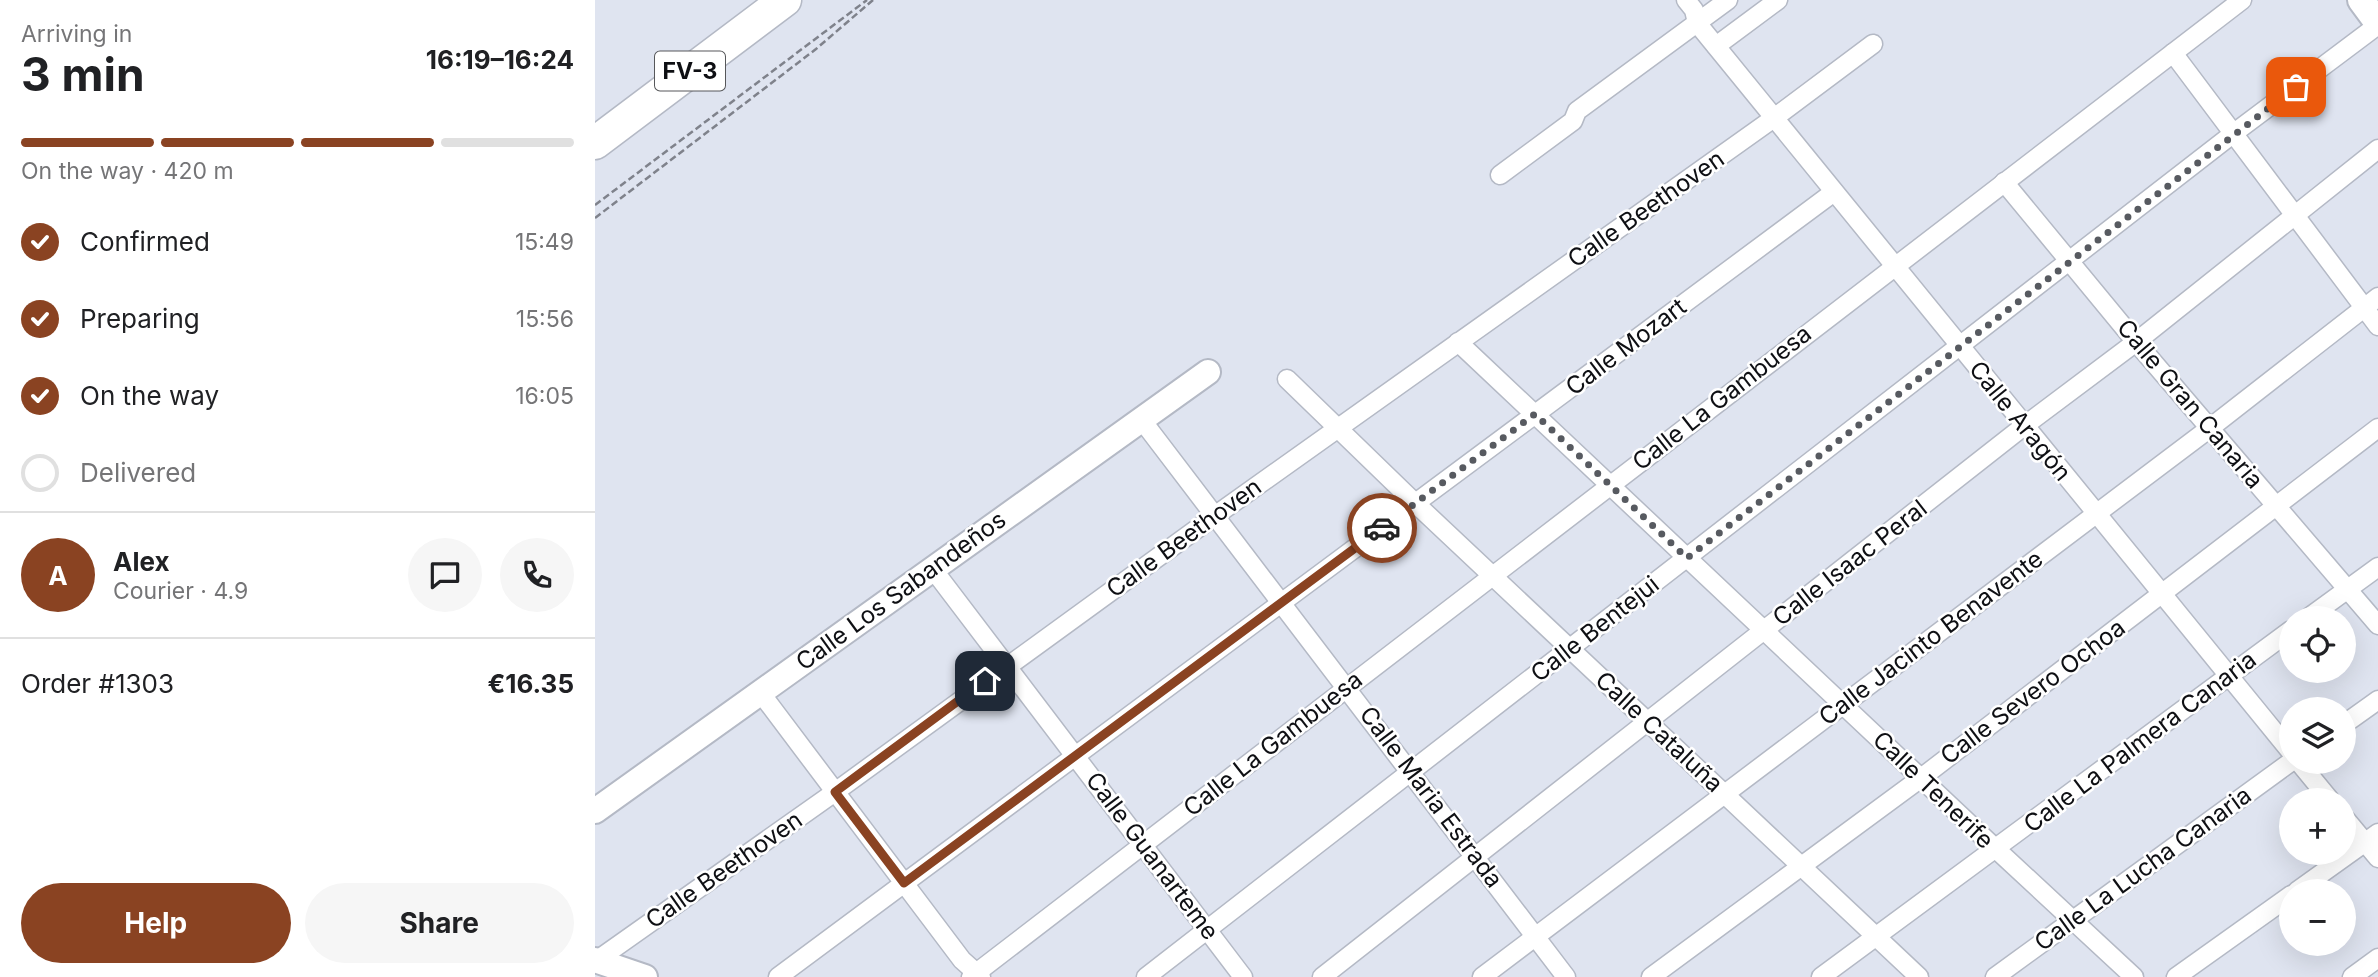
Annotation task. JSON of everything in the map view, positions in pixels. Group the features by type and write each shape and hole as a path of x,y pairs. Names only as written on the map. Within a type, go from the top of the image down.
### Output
{"highway":[{"name":"FV-3","path":"595,143 785,0"}],"main road":[{"path":"2361,0 2378,24"}],"street":[{"name":"Calle Aragón","path":"1686,0 1694,10 1697,23 1716,47 2279,738"},
{"path":"1500,175 1573,121 1577,111 1728,0"},
{"path":"1716,47 1778,0"},
{"name":"Calle La Gambuesa","path":"976,976 1492,575 2242,0"},
{"name":"Calle Bentejui","path":"1146,977 2378,24"},
{"path":"1774,118 1873,44"},
{"path":"2173,52 2378,326"},
{"name":"Calle Beethoven","path":"596,960 835,792 1007,665 1774,118"},
{"name":"Calle Isaac Peral","path":"1322,977 2024,426 2136,342 2378,149"},
{"name":"Calle Gran Canaria","path":"2004,182 2259,488 2277,505 2378,625"},
{"name":"Calle Mozart","path":"778,977 1834,192"},
{"name":"Calle Jacinto Benavente","path":"1482,977 2210,428 2378,297"},
{"name":"Calle Tenerife","path":"1458,342 2134,977"},
{"name":"Calle Los Sabandeños","path":"595,811 1208,372"},
{"name":"Calle Cataluña","path":"1287,379 1919,977"},
{"name":"Calle Maria Estrada","path":"1141,419 1566,977"},
{"name":"Calle Severo Ochoa","path":"1651,977 1921,778 2378,428"},
{"path":"2325,606 2378,567"},
{"name":"Calle Guanarteme","path":"932,568 1243,977"},
{"name":"Calle La Palmera Canaria","path":"1821,977 2279,639"},
{"path":"760,692 976,976"},
{"path":"2356,716 2378,700"},
{"name":"Calle La Lucha Canaria","path":"1995,977 2279,771"},
{"path":"2309,774 2320,788"},
{"path":"2356,825 2372,837 2378,858"},
{"path":"2314,879 2372,837"},
{"path":"2176,977 2279,904"},
{"path":"2352,977 2378,958"},
{"path":"596,960 645,977"}],"path":[{"path":"595,205 867,0"},
{"path":"595,218 816,49 873,0"}],"way so far":[{"path":"1382,528 1535,414 1687,558 2296,87"}],"route":[{"path":"985,681 835,792 904,883 1382,528"}]}
